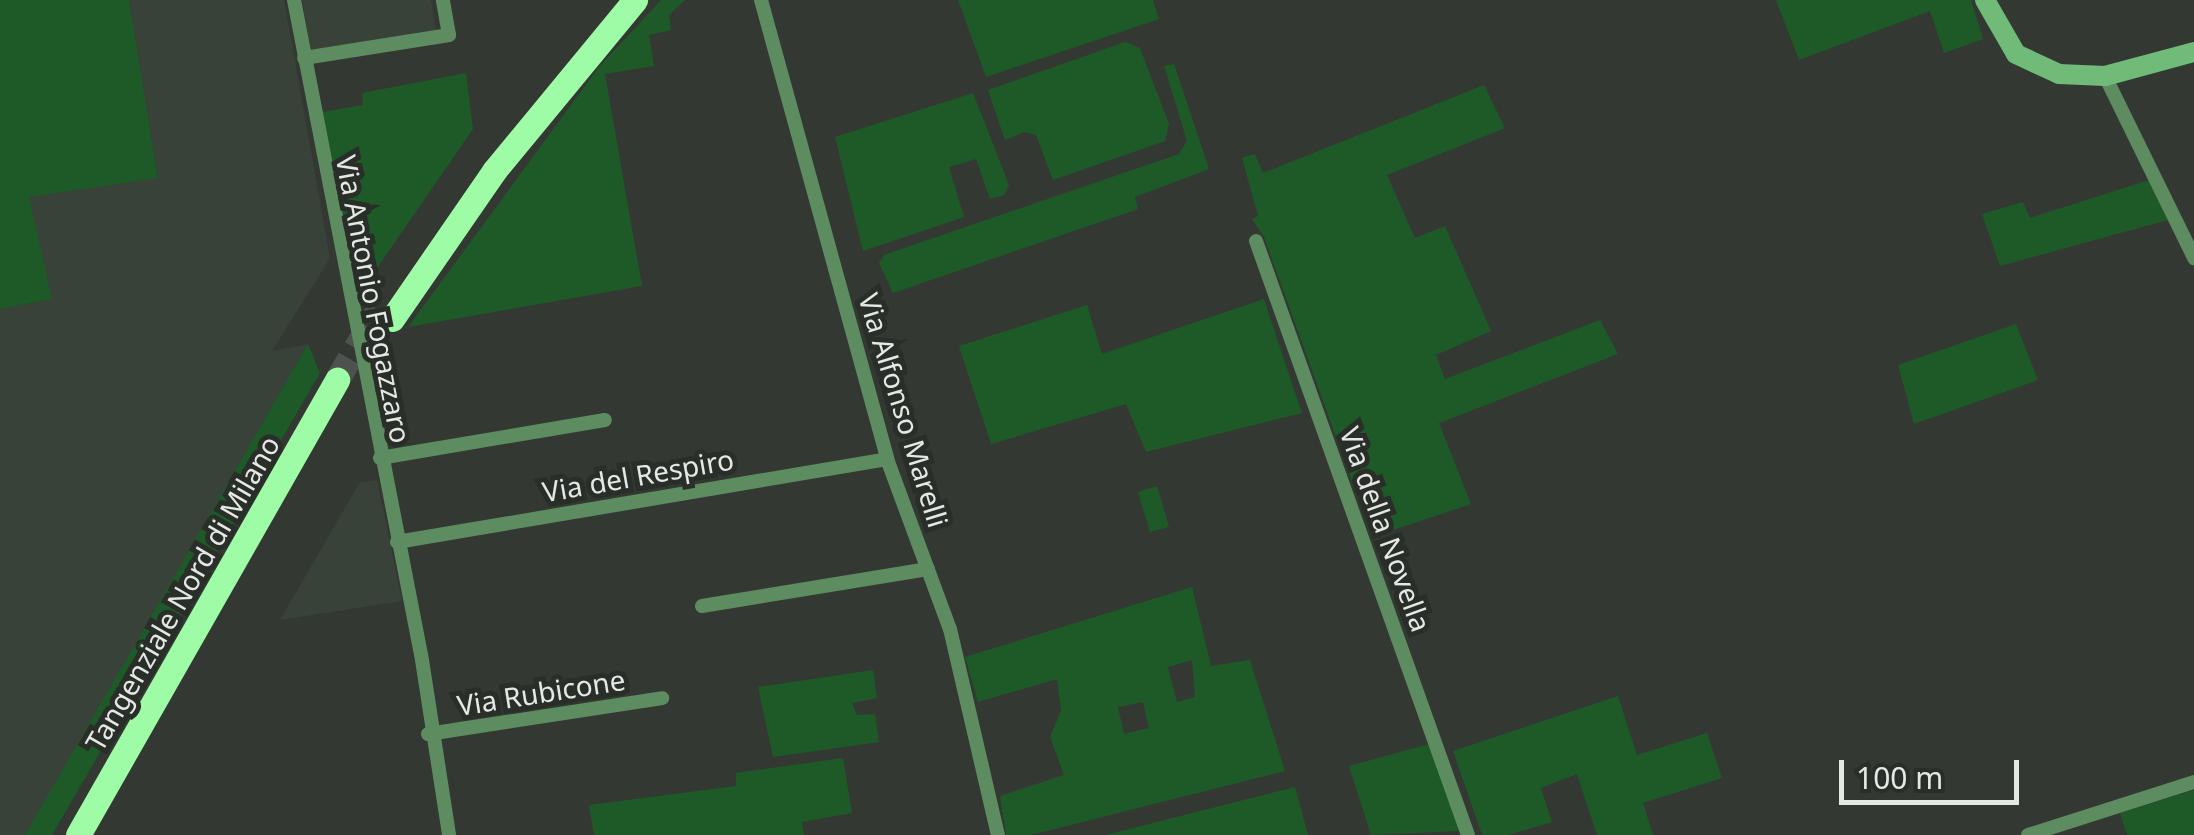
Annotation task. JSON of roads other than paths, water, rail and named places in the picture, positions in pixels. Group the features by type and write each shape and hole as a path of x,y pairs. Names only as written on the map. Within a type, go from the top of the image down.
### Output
{"highway":[{"path":"611,0 455,200 386,314 494,171 635,0"},
{"name":"Tangenziale Nord di Milano","path":"78,835 345,384 95,835"}],"main road":[{"path":"1985,0 2003,37 2026,62 2059,74 2105,76 2194,52"}],"street":[{"name":"Via Antonio Fogazzaro","path":"294,0 410,606 428,734 449,835"},
{"path":"304,58 449,34 443,0"},
{"name":"Via Alfonso Marelli","path":"761,0 887,459 950,629 998,835"},
{"path":"2105,76 2194,258"},
{"name":"Via della Novella","path":"1256,241 1468,835"},
{"path":"380,458 605,420"},
{"name":"Via del Respiro","path":"397,542 887,459"},
{"path":"702,606 928,569"},
{"name":"Via Rubicone","path":"428,734 662,698"},
{"path":"2028,835 2194,782"}],"tunnel":[{"path":"337,380 379,309"}]}
